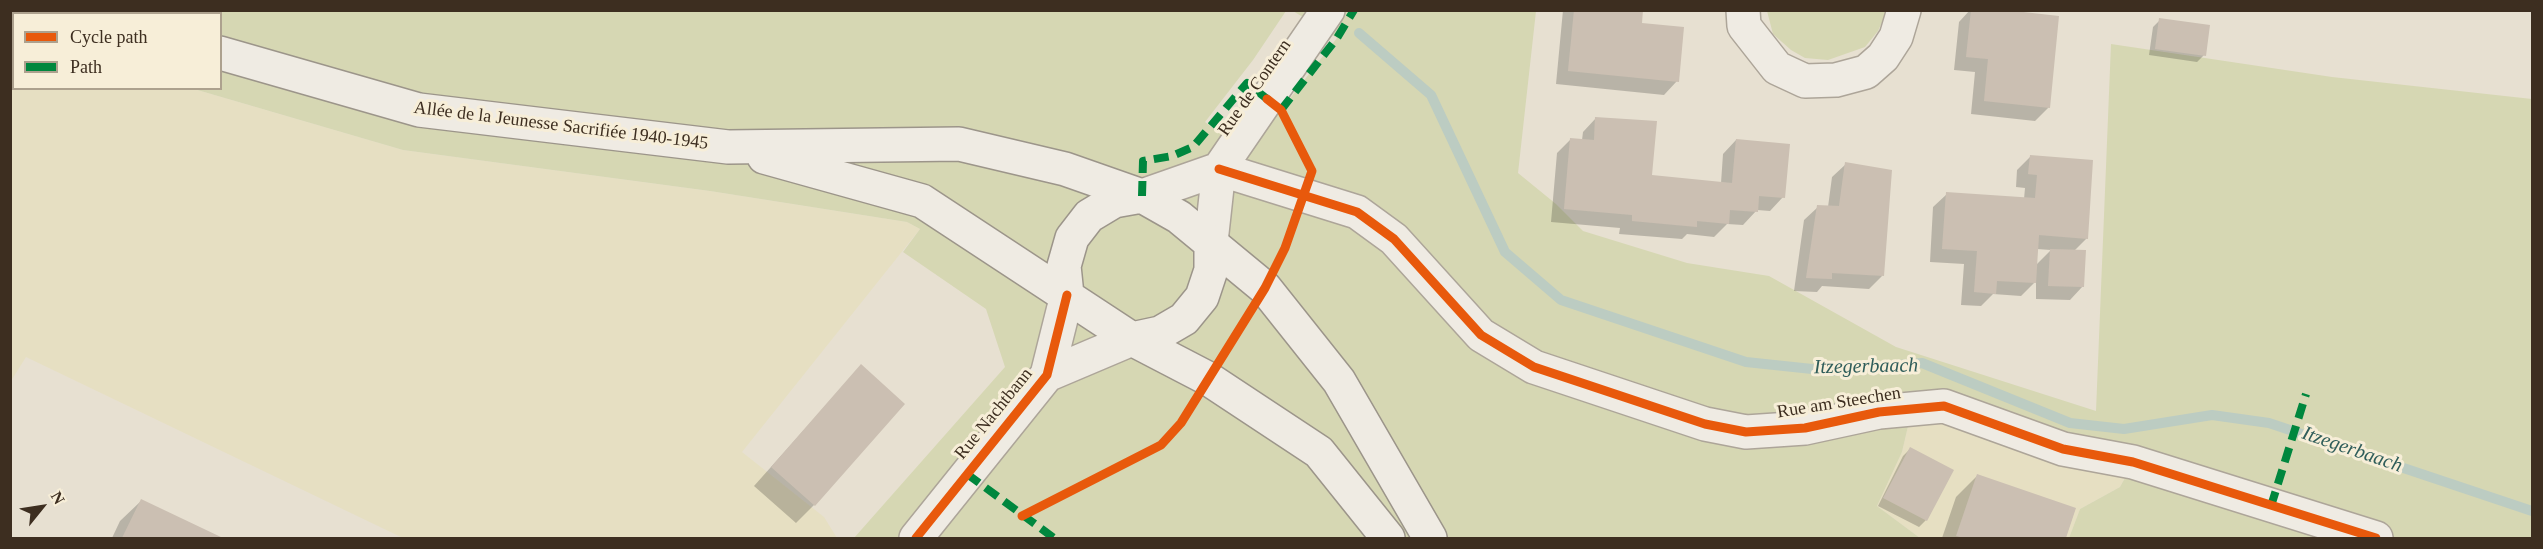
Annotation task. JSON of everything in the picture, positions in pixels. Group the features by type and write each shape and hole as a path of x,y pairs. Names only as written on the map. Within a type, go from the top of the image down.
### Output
{"main road":[{"path":"1743,10 1744,26 1777,68 1805,81 1836,80 1866,72 1883,57 1896,37 1904,10"},
{"name":"Rue de Contern","path":"1211,242 1219,169 1323,18"},
{"name":"Allée de la Jeunesse Sacrifiée 1940-1945","path":"222,54 419,110 728,147"},
{"path":"728,147 959,144 1065,169 1142,196 1179,217 1265,288 1339,381 1430,538"},
{"path":"728,147 922,201 1067,294 1132,339 1208,378 1318,452 1388,538"},
{"path":"1067,294 1064,266 1072,238 1089,216 1114,201 1142,196 1219,169"},
{"name":"Rue am Steechen","path":"1219,169 1357,212 1394,239 1481,335 1534,367 1705,424 1746,432 1805,428 1879,412 1944,406 2063,449 2133,462 2376,538"},
{"path":"1132,339 1160,333 1184,319 1190,312 1202,297 1211,270 1211,242"},
{"name":"Rue Nachtbann","path":"916,538 1047,375 1067,294"},
{"name":"Rue Nachtbann","path":"1047,375 1132,339"}],"shaded area":[{"path":"10,18 12,19 12,90 197,90 403,150 710,191 907,222 920,229 742,452 824,517 837,538 403,538 26,357 11,381"},
{"path":"1912,409 2133,462 2120,487 2080,509 2069,538 1920,538 1877,506 1902,452"}],"green space":[{"path":"10,11 1286,11 1253,60 1205,122 1236,145 1267,99 1281,110 1337,38 1293,11 1536,11 1518,173 1556,204 1583,231 1687,263 1769,276 1896,347 2096,411 2111,44 2332,77 2532,99 2532,538 2069,538 2080,509 2120,487 2133,463 1912,409 1902,452 1877,506 1920,538 854,538 1005,367 986,309 903,252 920,229 907,222 710,191 403,150 197,90 222,90 222,12 12,12 11,18"},
{"path":"1767,11 1887,11 1878,31 1865,47 1828,60 1805,58 1791,50 1773,34"}],"building":[{"path":"1574,10 1643,10 1642,23 1684,27 1679,82 1568,71"},
{"path":"1971,10 2006,10 2059,16 2050,108 1984,101 1988,59 1966,57"},
{"path":"2159,18 2210,25 2206,56 2155,49"},
{"path":"1595,117 1657,121 1652,175 1732,183 1736,139 1790,144 1785,198 1759,196 1758,212 1730,210 1729,224 1697,221 1697,227 1632,221 1632,215 1564,209 1570,138 1594,140"},
{"path":"2030,155 2093,160 2088,239 2039,235 2036,283 1997,281 1996,294 1974,292 1977,251 1942,249 1946,192 2035,198 2037,175 2028,174"},
{"path":"1845,162 1892,170 1884,276 1832,273 1832,279 1806,278 1817,205 1839,206"},
{"path":"2050,249 2086,250 2084,287 2048,286"},
{"path":"861,364 905,404 815,506 771,467"},
{"path":"1910,447 1954,470 1927,521 1883,498"},
{"path":"1977,474 2076,508 2066,538 1964,538 1956,536"},
{"path":"141,499 223,538 122,538"}],"waterway":[{"name":"Itzegerbaach","path":"1359,33 1431,95 1505,252 1561,300 1746,362 1831,371 1922,363 2070,423 2124,429 2212,415 2269,423 2532,511"}],"marked path":[{"path":"1281,110 1337,38 1354,10"},
{"path":"1142,196 1143,161 1172,156 1193,147 1247,83 1271,102"},
{"path":"2271,506 2306,394"},
{"path":"967,474 1054,538"}],"cycle path":[{"path":"1022,516 1161,445 1181,423 1265,288 1285,248 1312,171 1281,110 1267,99"},
{"path":"1219,169 1357,212 1394,239 1481,335 1534,367 1705,424 1746,432 1805,428 1879,412 1944,406 2063,449 2133,462 2376,538"},
{"path":"916,538 1047,375 1067,295"}]}
